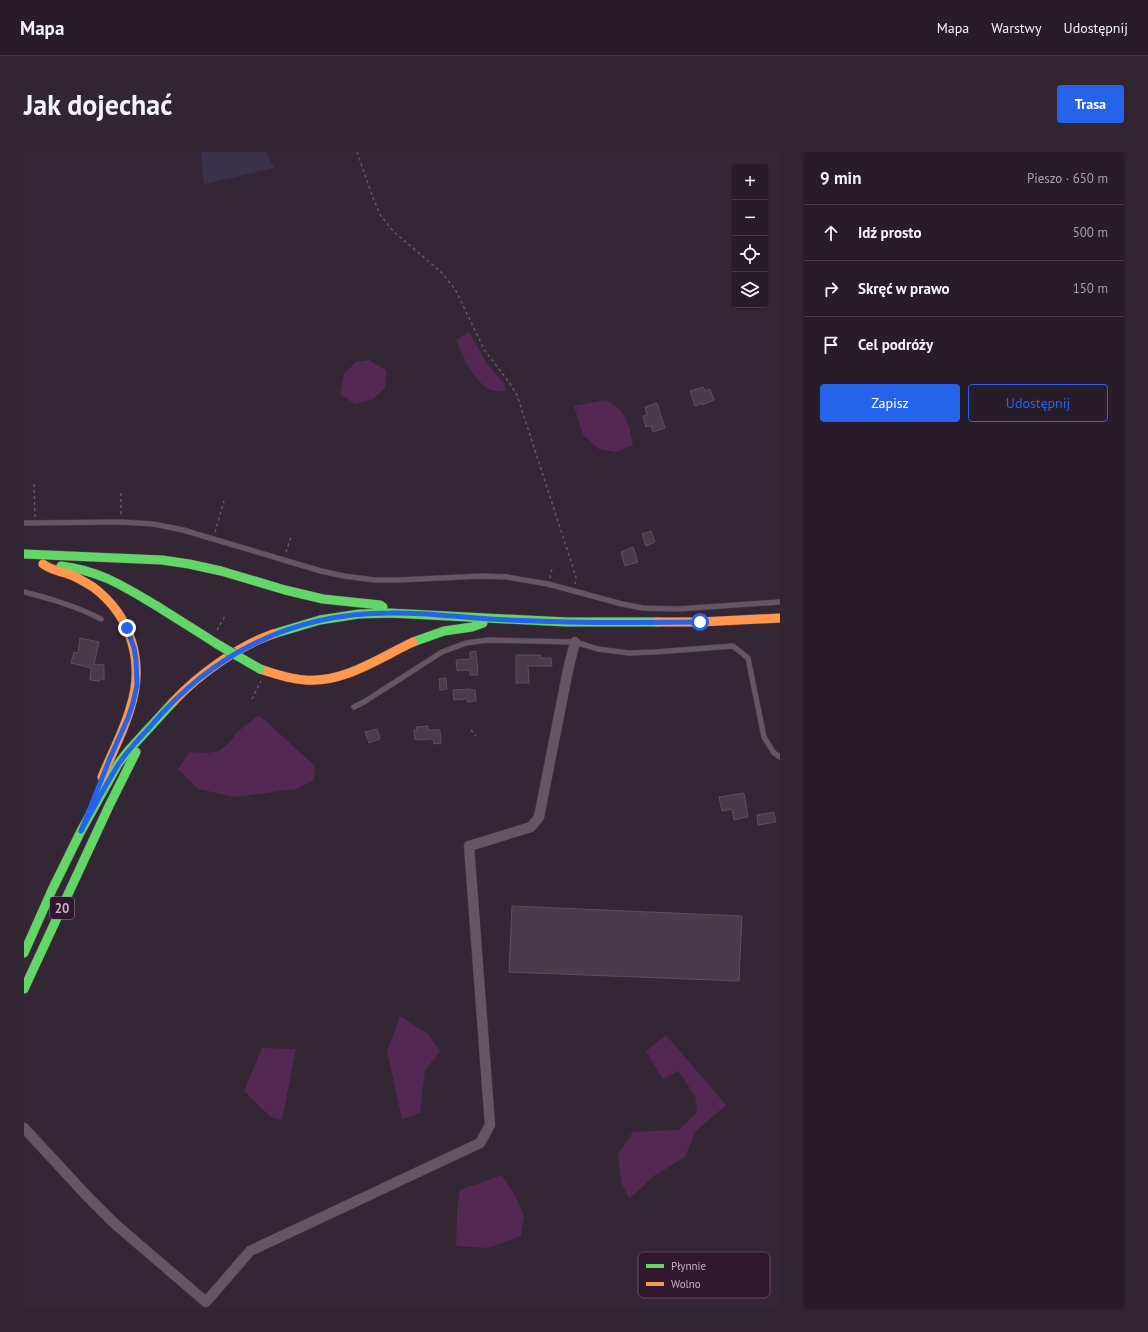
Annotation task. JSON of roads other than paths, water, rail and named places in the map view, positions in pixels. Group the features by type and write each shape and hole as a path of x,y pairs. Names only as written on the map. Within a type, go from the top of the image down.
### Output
{"main road":[{"path":"24,554 162,560 189,564 221,571 285,590 323,599 380,605 390,613"},
{"path":"24,562 78,567 105,576 121,584 217,644 263,670 289,678 310,680 336,676 361,668 430,635 453,629 478,626 489,619"},
{"path":"43,564 49,570 61,572 90,585 111,604 127,628 134,648 136,660 137,685 133,703 81,831"},
{"name":"20","path":"24,953 52,890 81,831 118,764 183,691 214,666 248,646 271,635 320,620 359,614 390,613 489,619 637,623 700,622 780,618"},
{"name":"20","path":"24,989 109,806 150,727"}],"street":[{"path":"24,1128 115,1224 206,1302 250,1252 480,1142 490,1125 469,846 531,827 538,817 575,642"}],"lane":[{"path":"24,523 121,522 153,524 213,538 321,571 375,580 482,576 507,577 548,584 622,604 643,608 678,609 780,602"},
{"path":"24,592 56,600 85,611 100,619"},
{"path":"354,707 442,652 466,643 488,640 575,642 598,649 629,653 733,646 748,658 764,737 774,753 780,757"}]}
